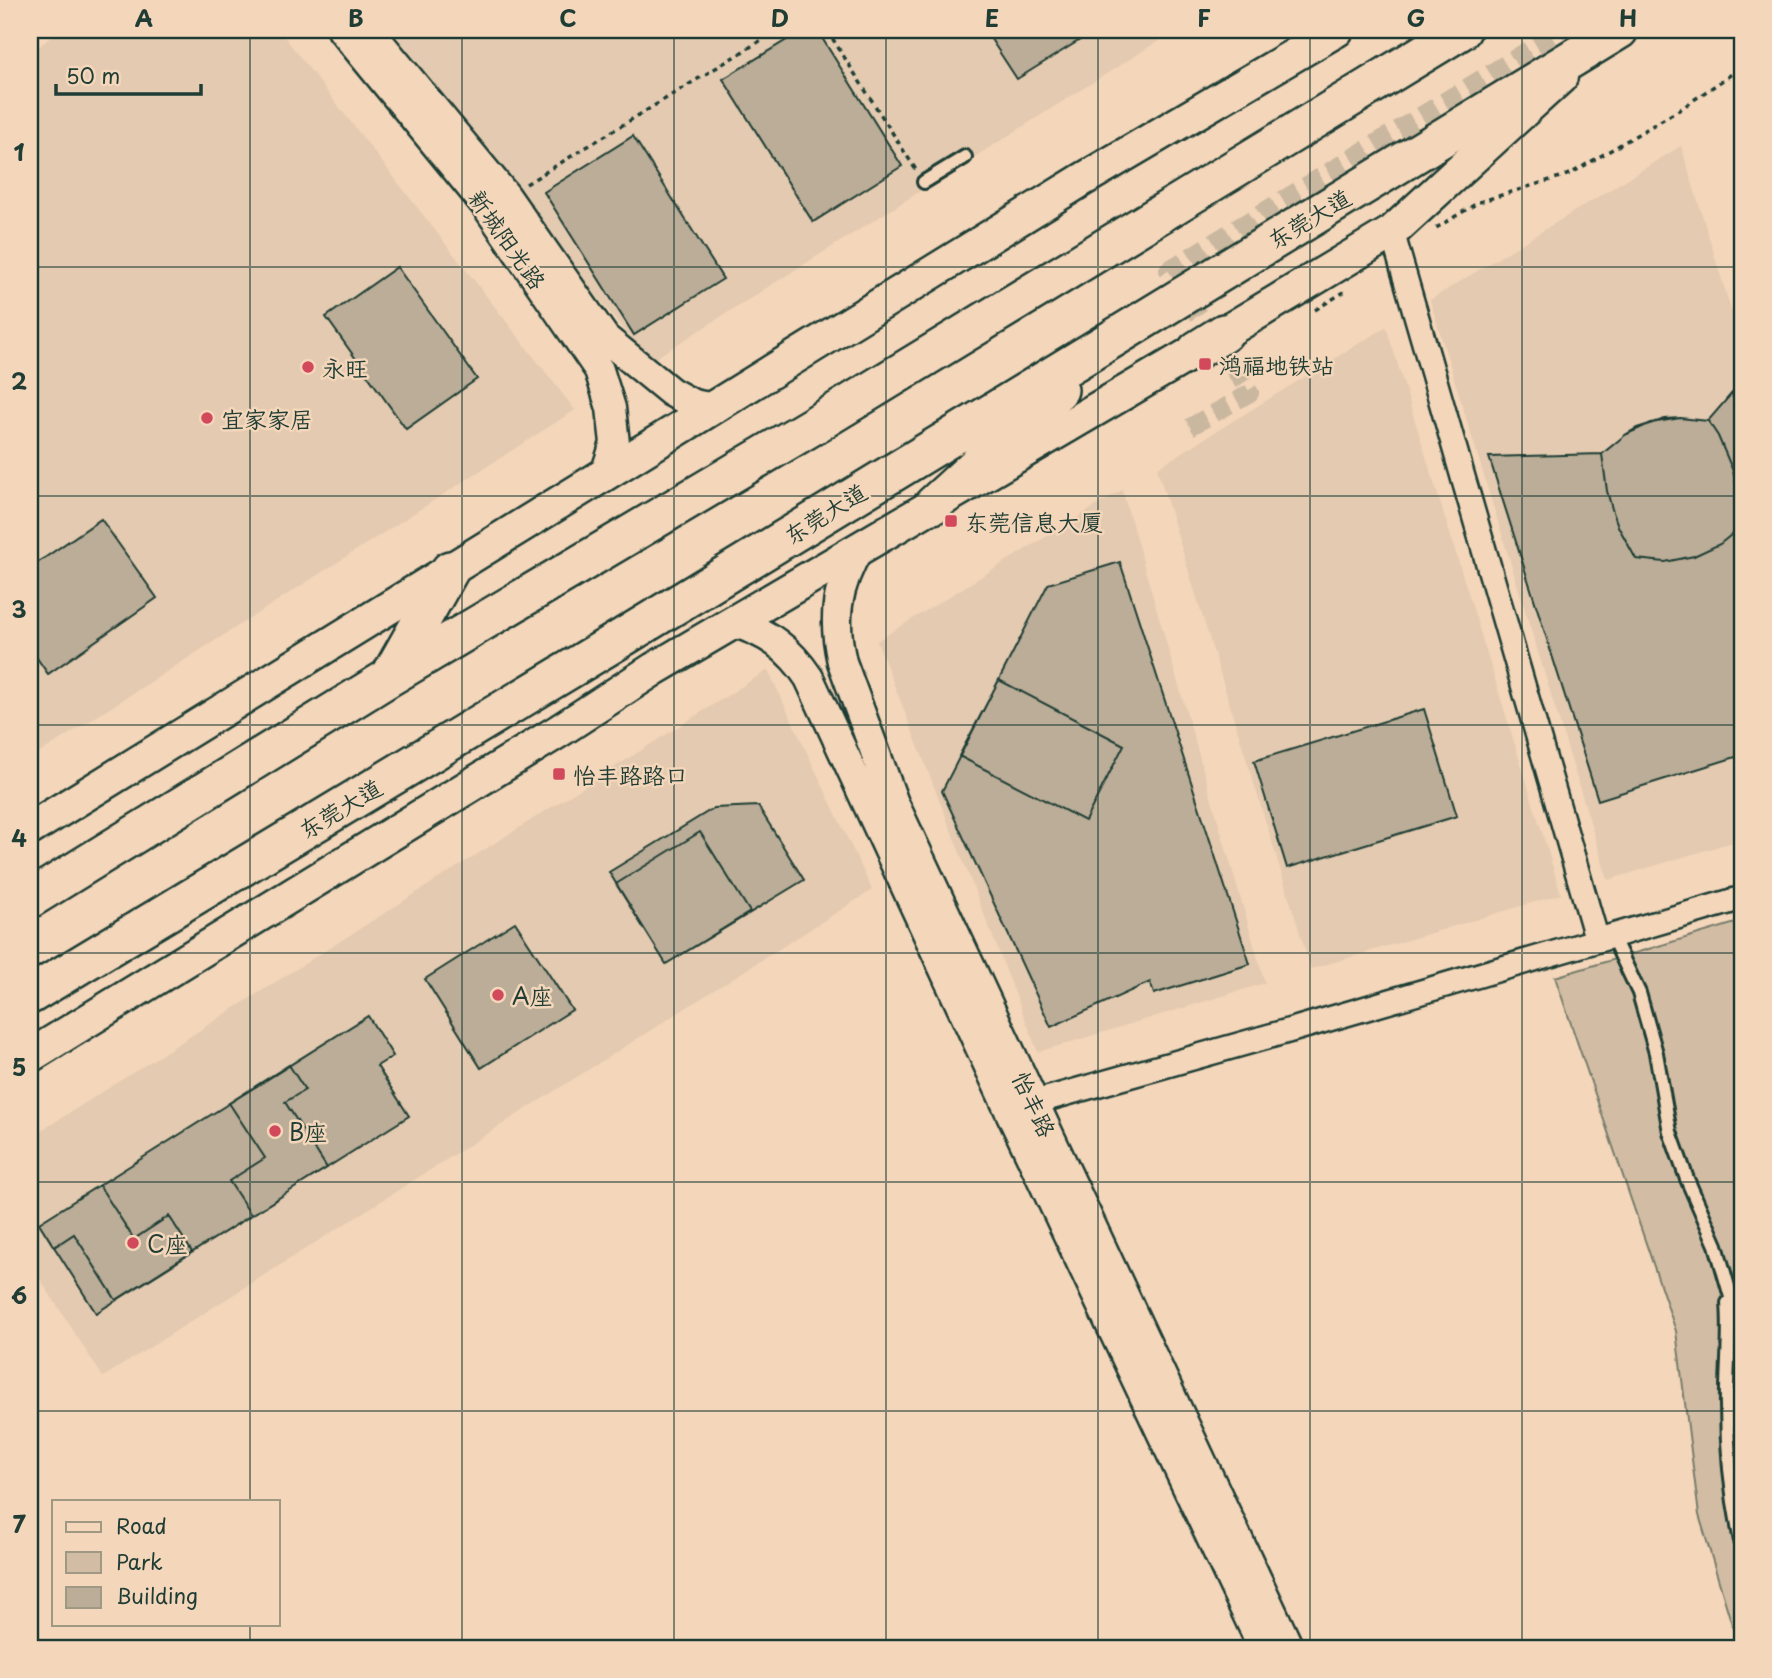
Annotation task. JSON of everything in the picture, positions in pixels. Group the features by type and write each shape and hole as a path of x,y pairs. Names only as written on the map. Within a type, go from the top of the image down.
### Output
{"main road":[{"path":"30,829 1082,180 1337,30"},
{"path":"30,899 388,678 816,424 1462,30"},
{"path":"30,1056 559,731 654,669 1392,232 1610,35"},
{"name":"东莞大道","path":"30,995 612,644 1610,35"},
{"path":"933,505 1133,325"},
{"path":"388,678 450,570"}],"street":[{"name":"新城阳光路","path":"342,30 487,207 599,370 611,408 615,443 605,474"},
{"name":"新城阳光路","path":"369,30 506,196 605,338 671,392 693,404 713,408"},
{"path":"1392,232 1605,938"},
{"name":"怡丰路","path":"859,548 845,575 837,603 837,633 842,662 894,803 1021,1106 1262,1648"},
{"name":"怡丰路","path":"734,623 769,637 798,662 809,678 1289,1648"},
{"path":"1021,1106 1742,898"}],"lane":[{"path":"924,181 965,157"},
{"path":"1605,938 1639,993 1656,1053 1670,1132 1687,1179 1708,1223 1742,1335"},
{"path":"1722,1269 1729,1317 1727,1441 1732,1491 1742,1546"}],"path":[{"path":"506,196 778,30"},
{"path":"827,30 924,181"},
{"path":"1433,230 1479,202 1570,174 1679,110 1742,67"},
{"path":"1308,314 1354,286"}],"shaded area":[{"path":"61,30 279,30 575,410 30,759 30,53"},
{"path":"386,30 1176,30 649,362"},
{"path":"1681,146 1742,346 1742,839 1608,880 1430,300"},
{"path":"1386,327 1561,894 1311,969 1157,468"},
{"name":"东莞信息大厦","path":"1122,490 1265,983 1038,1052 877,641"},
{"path":"768,670 872,890 103,1377 30,1263 30,1138"}],"green space":[{"path":"1742,921 1742,1648 1739,1648 1699,1515 1676,1331 1555,977"}],"building":[{"path":"803,30 817,30 902,166 813,222 723,79"},
{"path":"985,30 1096,30 1017,79"},
{"path":"633,136 723,279 634,335 544,192"},
{"path":"397,267 477,379 406,429 326,317"},
{"path":"1732,393 1742,426 1742,755 1598,800 1489,457 1602,454 1625,435 1651,423 1680,418 1708,421"},
{"path":"1665,419 1708,421 1718,436 1733,471 1742,526 1720,544 1694,556 1665,562 1636,559 1612,509 1602,454 1637,428"},
{"path":"101,519 157,598 48,674 30,648 30,568"},
{"name":"东莞信息大厦","path":"1120,562 1250,964 1154,994 1150,982 1051,1027 942,791 1048,584"},
{"path":"999,680 1124,745 1085,821 959,756"},
{"path":"1424,709 1457,816 1287,868 1254,761"},
{"path":"758,806 804,880 666,964 609,872 714,808"},
{"path":"700,832 750,912 666,964 616,884"},
{"name":"A座","path":"515,922 572,1010 481,1068 425,979"},
{"path":"368,1016 393,1056 377,1066 409,1116 96,1313 39,1223"},
{"name":"B座","path":"289,1065 305,1090 285,1102 327,1168 251,1215 229,1181 265,1158 229,1103"},
{"name":"C座","path":"99,1185 134,1239 169,1216 192,1252 116,1300 74,1234 54,1247 39,1223"}],"tunnel":[{"path":"1190,427 1250,393 1168,270 1561,30"}],"place":[{"name":"鸿福地铁站","path":"1205,364"},
{"name":"永旺","path":"308,367"},
{"name":"宜家家居","path":"207,418"},
{"name":"东莞信息大厦","path":"951,521"},
{"name":"怡丰路路口","path":"559,774"},
{"name":"A座","path":"498,995"},
{"name":"B座","path":"275,1131"},
{"name":"C座","path":"133,1243"}]}
